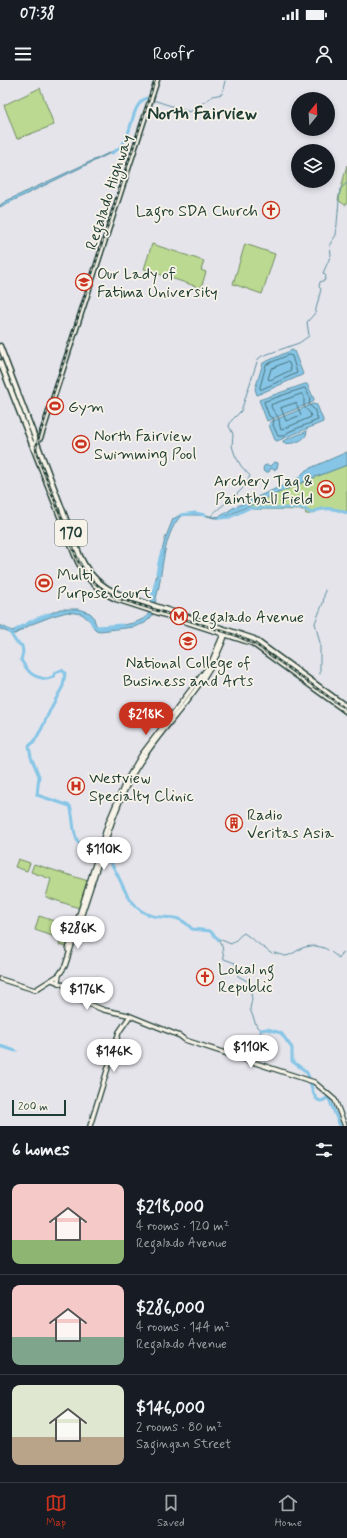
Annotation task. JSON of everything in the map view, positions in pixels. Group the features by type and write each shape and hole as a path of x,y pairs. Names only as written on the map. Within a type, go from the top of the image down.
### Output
{"main road":[{"name":"Regalado Highway","path":"37,439 156,80"},
{"name":"170","path":"0,346 37,439 80,556 88,571 98,582 110,591 154,609 253,641 347,707"},
{"name":"170","path":"0,362 75,555 86,575 95,586 109,596 147,606"},
{"path":"31,443 37,439"},
{"path":"58,982 59,975 65,966 113,811 131,773 152,741 211,663 225,632"},
{"name":"170","path":"253,641 347,712"},
{"path":"0,979 35,990 59,975"},
{"path":"52,980 64,985 68,994 73,998 104,1010 130,1016 180,1036 185,1040 310,1080 335,1100 345,1126"},
{"path":"90,1126 119,1032 130,1016"}],"green space":[{"path":"40,88 54,125 17,139 4,105"},
{"path":"347,165 347,204 345,205 338,200"},
{"path":"152,244 204,261 201,270 206,272 201,288 144,269"},
{"path":"245,244 275,254 262,294 233,284"},
{"path":"347,465 347,513 328,509 306,514 305,510 252,509 248,506 310,479"},
{"path":"18,859 30,863 27,871 15,867"},
{"path":"34,864 88,881 79,908 46,897 51,879 31,872"},
{"path":"39,916 73,927 66,947 59,945 61,939 35,930"}],"water":[{"path":"115,151 0,207 0,205 6,201"},
{"path":"292,350 294,351 303,374 257,395 255,389 263,363"},
{"path":"307,384 314,399 313,402 267,421 259,400"},
{"path":"313,404 317,405 323,422 277,441 275,440 269,425 270,422"},
{"path":"307,431 302,440 298,442 283,443 283,441"},
{"path":"347,452 347,465 310,479 222,518 214,518 204,515 182,515 176,522 168,539 152,616 145,623 134,627 100,631 96,630 91,622 82,614 67,612 32,624 15,634 0,629 0,625 12,631 60,609 78,609 90,613 93,616 96,625 99,627 125,625 143,619 148,615 165,539 173,519 182,514 206,515 214,517 221,516 233,508 297,479 306,470"},
{"path":"274,462 278,463 277,468 274,470 271,468 269,472 264,472 264,466 270,466"}],"waterway":[{"path":"153,100 190,112 213,96 222,94 225,81"},
{"path":"112,153 120,148 125,141 136,109 146,98"},
{"path":"211,516 243,488 250,476 241,466 235,455 232,446 233,434 229,426 231,421 241,411 258,359 262,356 299,343 309,336 307,322 315,313 321,289 319,287 320,282 325,280 326,276 323,273 331,255 330,244 336,235 340,189 347,183"},
{"path":"220,518 230,517 249,508 303,508 311,513 320,509 329,508 347,513"},
{"path":"181,515 195,513 205,515"},
{"path":"157,573 162,551"},
{"path":"152,597 156,581"},
{"path":"320,674 320,643 315,623 323,603 325,590"},
{"path":"16,630 49,614"},
{"path":"90,619 93,625 97,627 122,625"},
{"path":"9,631 16,642 22,646 23,652 21,660 31,674 47,679 53,677 55,673 62,670 65,673 63,686 42,728 34,742 29,746 31,757 39,776 37,795 70,806 78,842 81,846 102,855 109,861 128,896 138,908 152,916 180,919 192,929 210,931 218,939"},
{"path":"219,939 231,944 244,933 272,954"},
{"path":"218,939 222,946 224,959 235,963 238,976 249,982 252,999 250,1009 257,1027 261,1030 259,1040"},
{"path":"274,953 286,956 310,946 318,946 328,950"},
{"path":"331,952 339,958 341,953 347,952"},
{"path":"261,1030 267,1029 281,1033 292,1048 292,1061 307,1073 314,1094 318,1100 322,1101 327,1098 329,1099 340,1126"},
{"path":"252,1054 254,1053 256,1047 259,1046 259,1043"},
{"path":"0,1046 16,1051"}],"railway":[{"path":"155,80 38,440 36,448 37,454 78,561 96,584 120,599 235,635 255,644 347,710"}],"place":[{"name":"Lagro SDA Church","path":"271,210"},
{"name":"Our Lady of Fatima University","path":"84,282"},
{"name":"Gym","path":"55,406"},
{"name":"North Fairview Swimming Pool","path":"81,444"},
{"name":"Archery Tag & Paintball Field","path":"326,489"},
{"name":"Multi Purpose Court","path":"44,583"},
{"name":"Regalado Avenue","path":"179,616"},
{"name":"National College of Business and Arts","path":"188,641"},
{"name":"Westview Specialty Clinic","path":"76,786"},
{"name":"Radio Veritas Asia","path":"234,823"},
{"name":"Lokal ng Republic","path":"205,977"}],"district":[{"name":"North Fairview","path":"202,113"}]}
